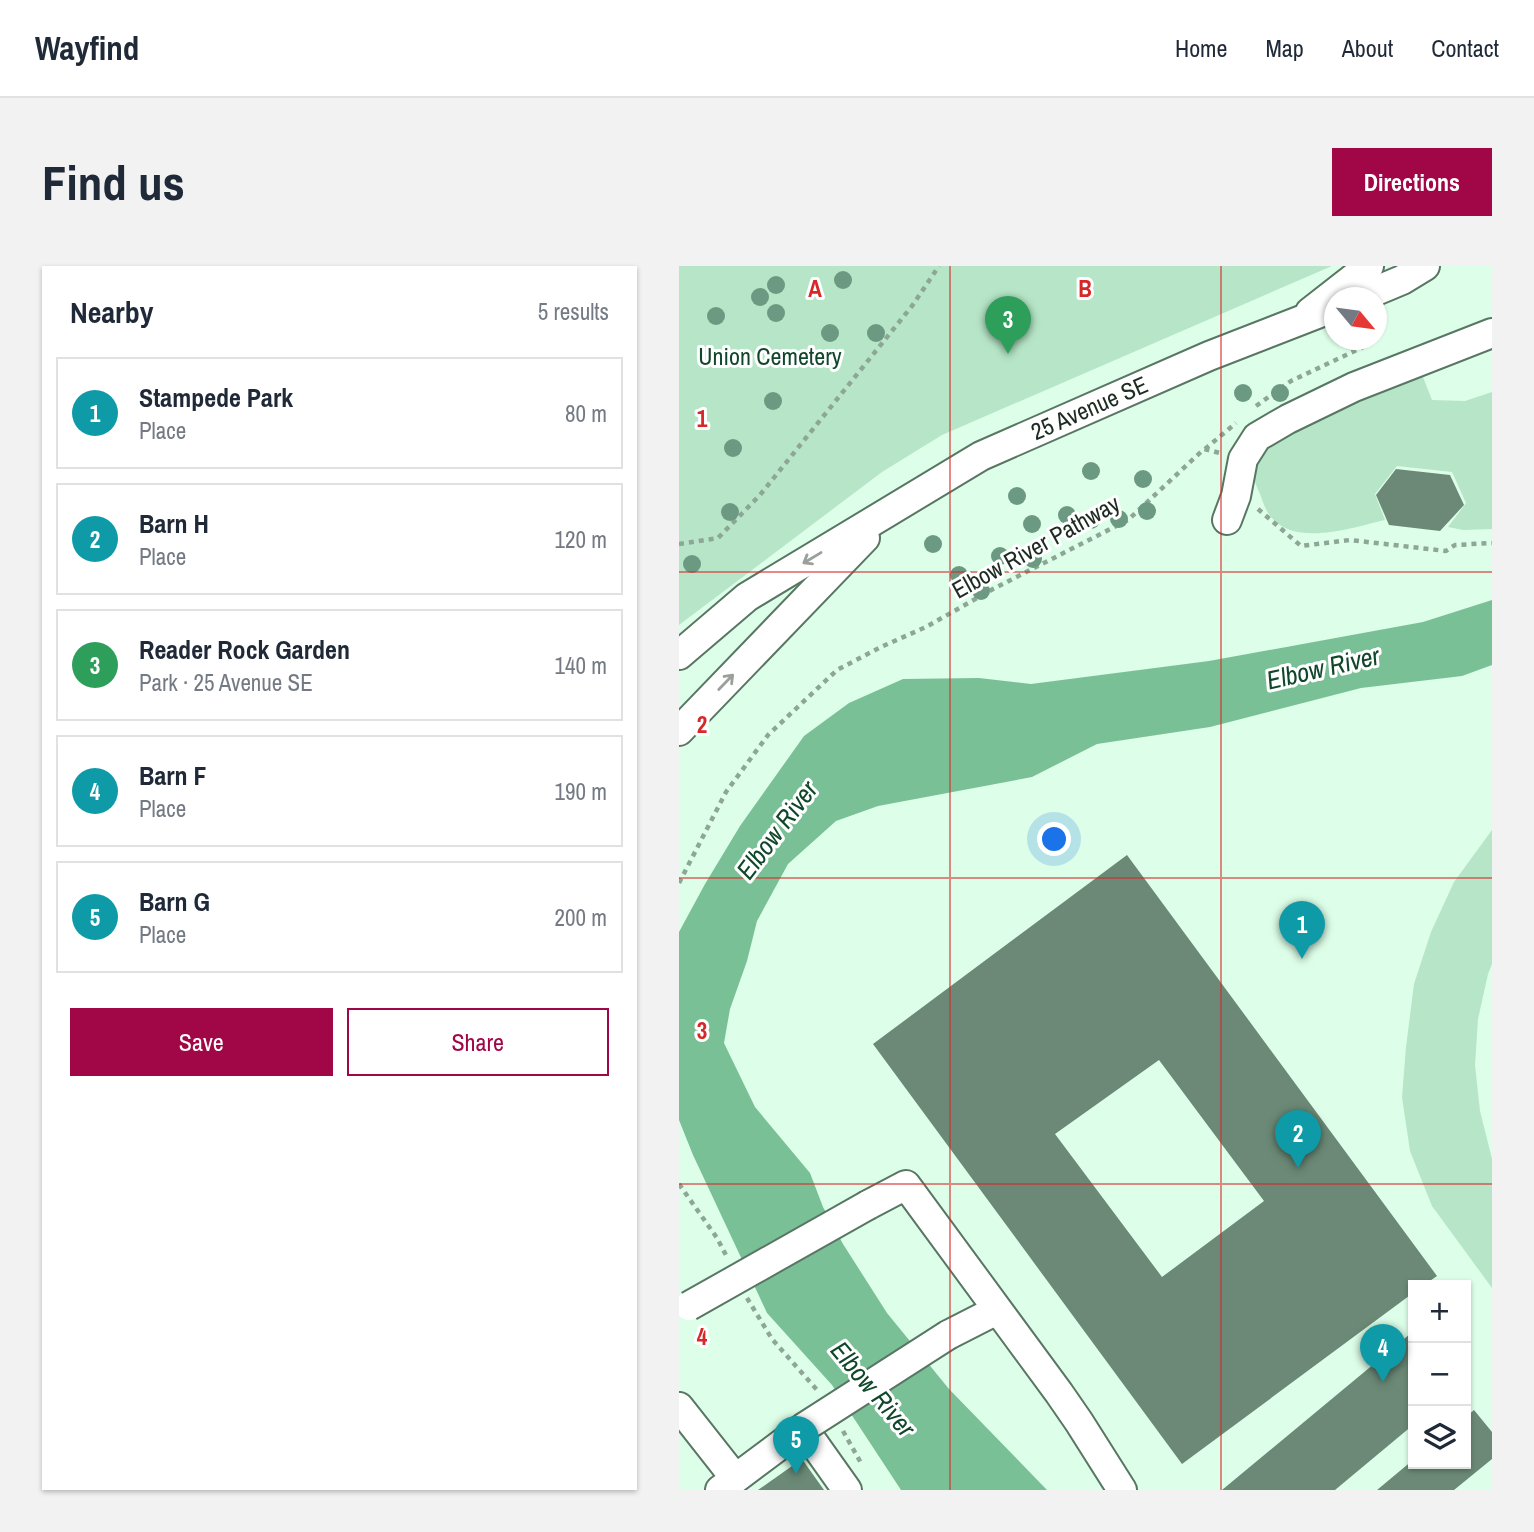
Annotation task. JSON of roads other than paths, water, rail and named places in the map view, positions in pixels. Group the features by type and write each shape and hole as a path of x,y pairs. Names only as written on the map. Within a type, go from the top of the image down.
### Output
{"street":[{"name":"25 Avenue SE","path":"1296,322 1369,266"},
{"path":"1387,287 1425,266"},
{"name":"25 Avenue SE","path":"679,655 747,597 981,456 1209,356 1324,311"},
{"path":"1227,520 1236,496 1243,459 1257,438 1288,419 1354,387 1492,333"},
{"name":"25 Avenue SE","path":"679,731 891,511"},
{"path":"684,1309 906,1185 1079,1422 1122,1490"},
{"path":"679,1407 727,1484 803,1428 948,1335 997,1310"},
{"path":"803,1428 855,1479"}],"water":[{"name":"Elbow River","path":"1492,600 1492,665 1462,676 1361,688 1210,727 1097,744 1032,777 878,806 836,821 788,864 757,921 747,961 730,1009 724,1043 755,1107 810,1173 823,1207 843,1244 887,1313 949,1389 1047,1490 901,1490 832,1385 767,1313 679,1120 679,932 740,826 804,736 849,703 903,679 979,678 1031,684 1209,661 1423,622"}],"place":[{"name":"Reader Rock Garden","path":"1008,354"},
{"name":"Stampede Park","path":"1302,959"},
{"name":"Barn H","path":"1298,1168"},
{"name":"Barn F","path":"1383,1382"},
{"name":"Barn G","path":"796,1474"}],"park label":[{"name":"Union Cemetery","path":"770,357"}]}
